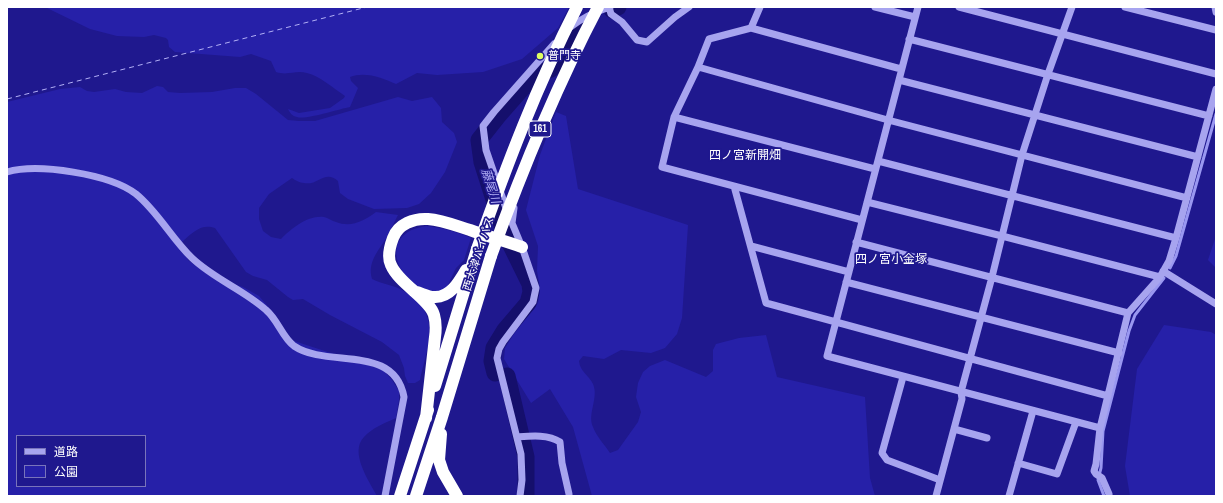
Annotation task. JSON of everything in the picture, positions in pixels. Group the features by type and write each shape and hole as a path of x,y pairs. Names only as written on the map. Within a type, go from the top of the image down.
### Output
{"highway":[{"name":"西大津バイパス","path":"400,496 426,418 477,249 520,132 553,56 577,7"},
{"name":"西大津バイパス","path":"416,496 442,417 491,256 535,138 570,62 597,9"},
{"path":"426,418 436,327 434,314 414,291 400,278 391,264 389,258 394,234 399,227 410,221 428,219 453,225 520,247"},
{"path":"414,291 434,297 445,295 459,282 477,249"},
{"path":"442,417 439,460 443,472 457,496"}],"street":[{"path":"520,496 522,480 520,437 497,358 499,349 533,302 536,288 486,150 482,130 483,126 552,48 561,34 597,9 609,7 611,14 622,22 636,40 647,42 675,17 689,7"},
{"path":"751,28 760,7"},
{"path":"875,7 915,18"},
{"path":"918,7 826,356 1100,428"},
{"path":"959,7 1216,74"},
{"path":"936,496 962,399 961,392 971,359 1022,155 1034,114 1072,7"},
{"path":"1125,7 1216,30"},
{"path":"1215,7 1216,12"},
{"path":"512,223 513,210 545,121 589,30 597,9"},
{"path":"862,220 662,167 674,117 698,67 709,39 751,28 901,69"},
{"path":"909,39 1209,116"},
{"path":"698,67 888,120 1187,198"},
{"path":"899,80 1198,157"},
{"path":"1109,494 1099,476 1094,471 1100,428 1128,313 1161,274 1169,261 1216,89"},
{"path":"674,117 875,169"},
{"path":"878,161 1176,238"},
{"path":"7,172 26,169 44,169 76,173 119,184 135,194 145,203 191,258 267,311 274,318 288,340 294,346 315,354 371,362 381,365 389,370 397,377 404,397 385,496"},
{"path":"734,186 766,303 1108,396"},
{"path":"867,202 1161,274 1216,304"},
{"path":"856,242 1128,313"},
{"path":"751,246 849,272"},
{"path":"846,282 1119,354"},
{"path":"903,377 882,453 887,460 940,480"},
{"path":"1009,496 1033,411"},
{"path":"1018,463 1057,474 1076,422"},
{"path":"954,429 987,438"},
{"path":"520,437 535,436 556,439 560,442 562,463 569,494"}],"green space":[{"path":"45,7 569,7 558,28 522,59 483,72 437,75 417,73 396,84 374,76 356,75 350,77 351,81 358,88 350,107 301,118 292,115 288,109 299,113 330,108 345,96 322,79 307,73 276,72 271,61 251,54 240,57 175,52 169,47 168,40 166,38 154,35 144,37 117,36 90,29"},
{"path":"157,86 163,87 168,92 180,93 212,92 235,88 246,88 256,94 288,120 299,121 315,121 398,97 412,101 432,97 441,108 442,122 454,133 457,142 445,172 431,193 419,204 407,208 374,209 348,199 340,193 338,181 333,178 325,177 309,183 301,182 292,178 269,194 259,208 259,219 263,231 271,237 281,239 295,227 312,218 324,217 342,224 352,224 362,221 376,212 398,215 372,262 371,273 372,279 400,289 416,300 424,310 428,320 430,331 429,342 420,380 415,383 408,383 399,355 382,342 303,299 293,300 267,280 253,276 246,272 215,228 201,228 193,232 182,242 188,260 211,277 243,287 259,296 277,317 276,328 288,339 383,370 392,380 399,391 396,418 379,426 367,434 360,443 359,450 359,458 365,475 377,496 7,496 7,102 60,89 80,87 87,91 94,92 115,89 126,92 142,93"},
{"path":"556,112 566,116 578,189 688,225 682,318 677,334 665,348 651,353 621,350 604,359 583,356 579,361 581,368 593,384 595,395 591,417 594,430 610,453 618,450 638,422 641,412 636,397 638,383 643,372 650,366 665,360 706,377 713,371 713,350 716,344 739,338 766,335 777,377 865,397 870,478 875,496 592,496 573,427 550,389 531,403 504,359 505,348 538,303 540,288 537,271 538,246 526,210 540,155"},
{"path":"426,226 449,230 471,238 464,260 456,268 446,289 433,293 423,290 407,278 398,261 396,252 398,243 403,236 414,229"},
{"path":"1216,236 1216,268 1208,260"},
{"path":"1164,325 1211,332 1216,335 1216,496 1130,496 1125,466 1137,369"}],"waterway":[{"name":"藤尾川","path":"612,10 618,7"},
{"name":"藤尾川","path":"495,373 492,361 494,348 505,330 528,303 531,292 530,284 504,231 482,162 479,140 534,75 551,69 561,58 572,36 586,25"},
{"path":"1170,268 1176,256 1216,114"},
{"path":"1104,496 1098,480 1101,468 1103,431 1129,331 1135,315 1164,278"},
{"name":"藤尾川","path":"507,376 526,457 526,496"}],"ferry route":[{"path":"7,99 367,7"}],"place":[{"name":"普門寺","path":"540,56"}],"district":[{"name":"四ノ宮新開畑","path":"745,156"},
{"name":"四ノ宮小金塚","path":"891,260"}]}
